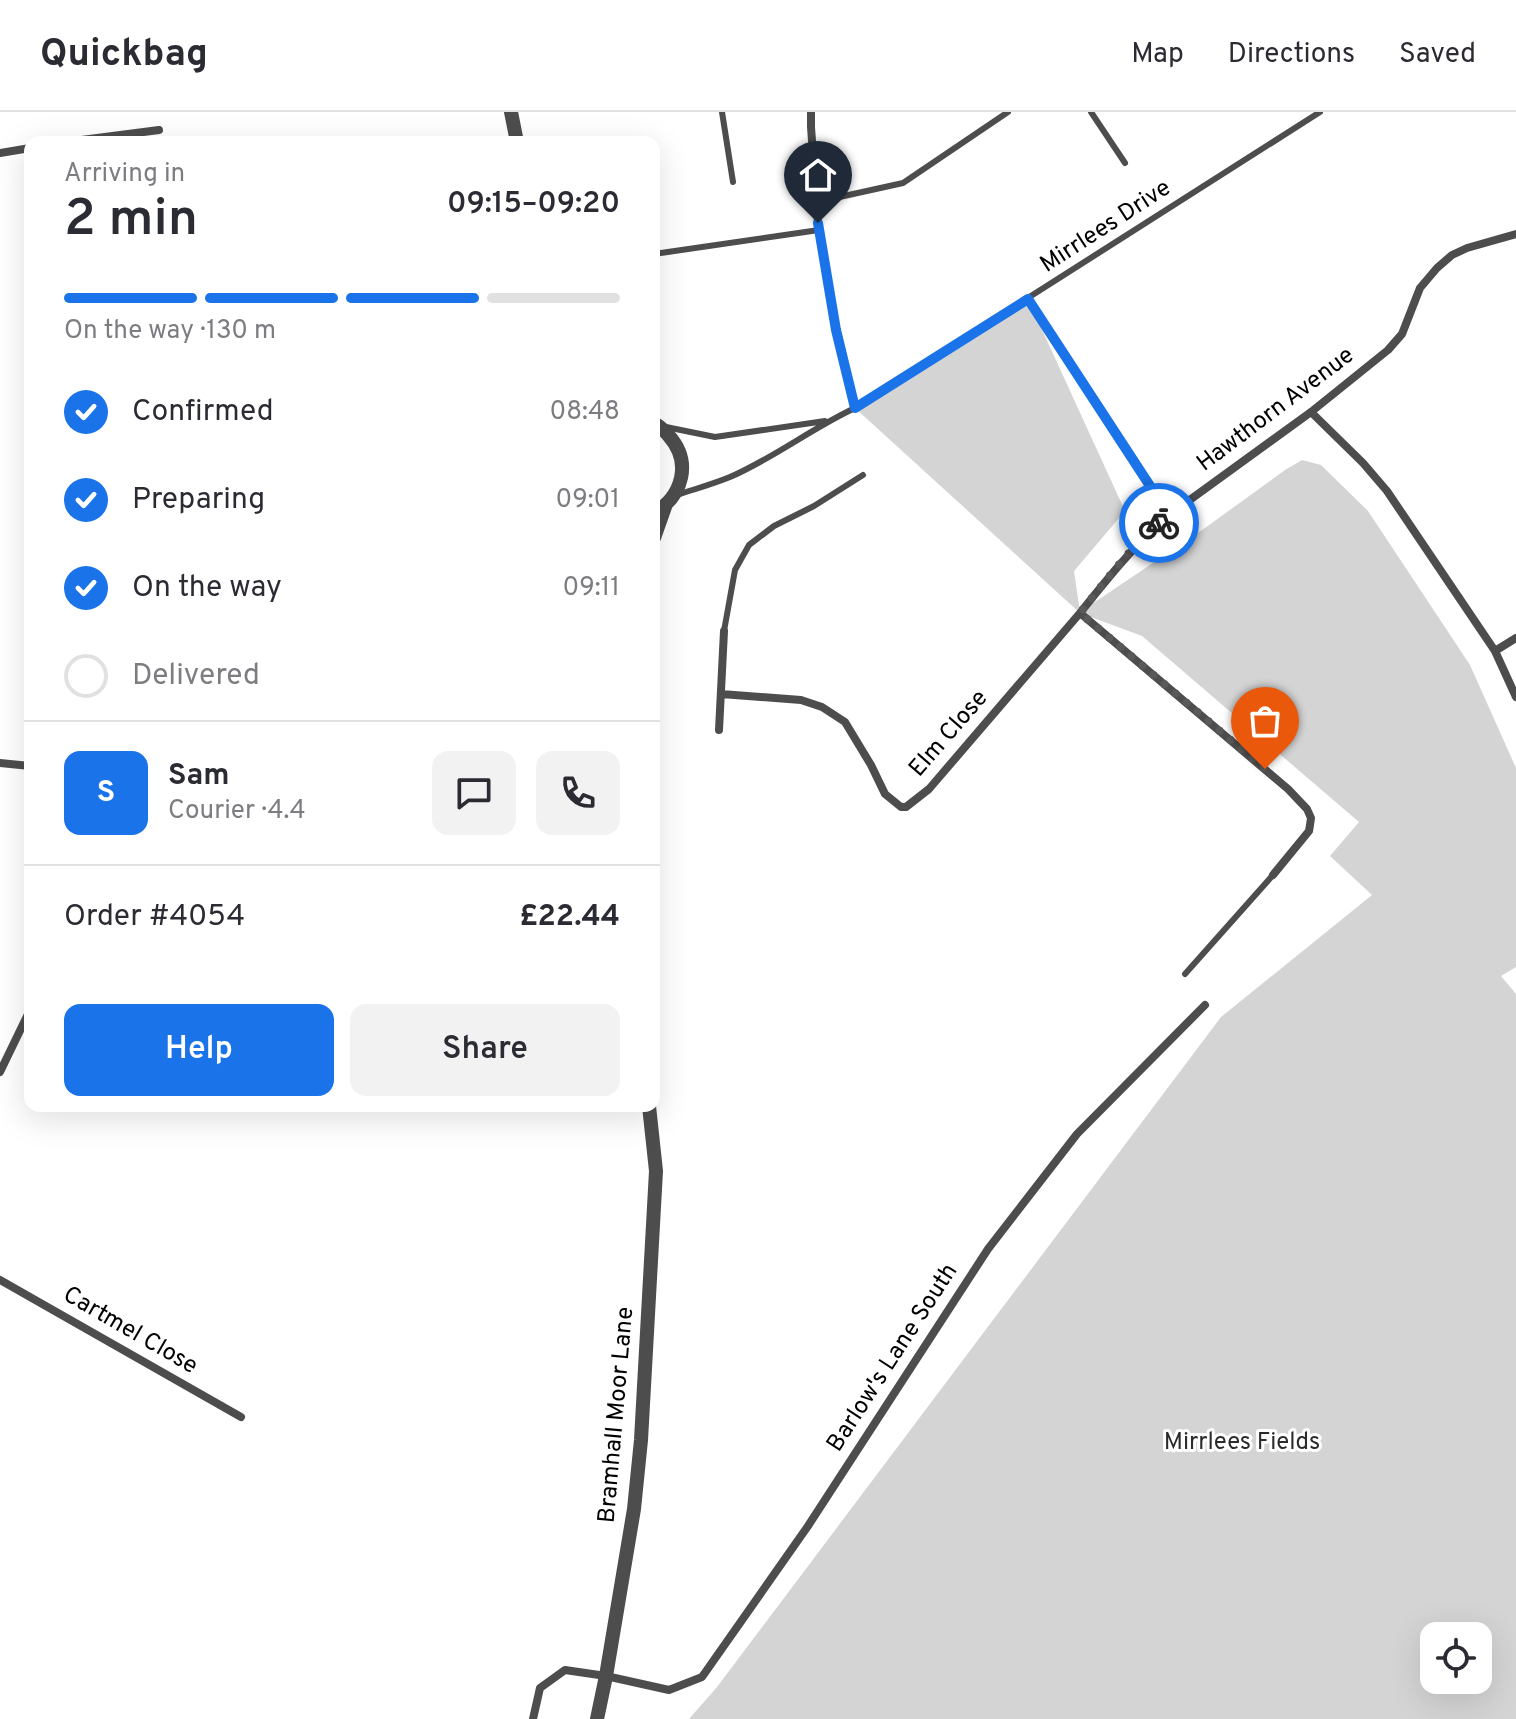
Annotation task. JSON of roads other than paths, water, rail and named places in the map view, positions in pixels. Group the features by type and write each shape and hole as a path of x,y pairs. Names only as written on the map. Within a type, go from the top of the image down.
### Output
{"street":[{"path":"511,112 516,136"},
{"path":"811,112 819,230 836,330 855,408"},
{"path":"112,136 159,130"},
{"path":"0,153 24,149"},
{"name":"Hawthorn Avenue","path":"1080,613 1145,535 1311,412 1388,350 1402,334 1420,288 1437,268 1452,255 1467,248 1516,234"},
{"path":"1028,299 1169,515"},
{"path":"1311,412 1387,491 1495,651 1516,697"},
{"path":"660,428 677,446 682,463 681,480 664,505"},
{"path":"1080,613 1288,789 1307,809 1311,818 1309,831 1273,875"},
{"name":"Elm Close","path":"721,694 801,700 822,707 845,722 885,794 901,807 906,807 929,789 1080,613"},
{"path":"719,730 724,631"},
{"path":"1495,651 1516,638"},
{"path":"0,763 24,765"},
{"name":"Barlow's Lane South","path":"533,1719 540,1688 565,1670 669,1690 702,1677 808,1526 988,1249 1077,1134 1205,1005"},
{"path":"0,1072 24,1022"},
{"name":"Bramhall Moor Lane","path":"597,1719 634,1509 641,1440 656,1171 649,1112"},
{"name":"Cartmel Close","path":"0,1280 241,1417"}],"lane":[{"path":"722,112 733,182"},
{"path":"817,202 903,183 1008,112"},
{"path":"1091,112 1125,163"},
{"name":"Mirrlees Drive","path":"664,505 731,477 855,408 1320,112"},
{"path":"660,253 819,230"},
{"name":"Mirrlees Drive","path":"660,426 715,437 829,420"},
{"path":"724,631 735,570 749,545 774,526 814,506 863,475"},
{"path":"1185,974 1273,875"}],"park label":[{"name":"Mirrlees Fields","path":"1242,1443"}]}
